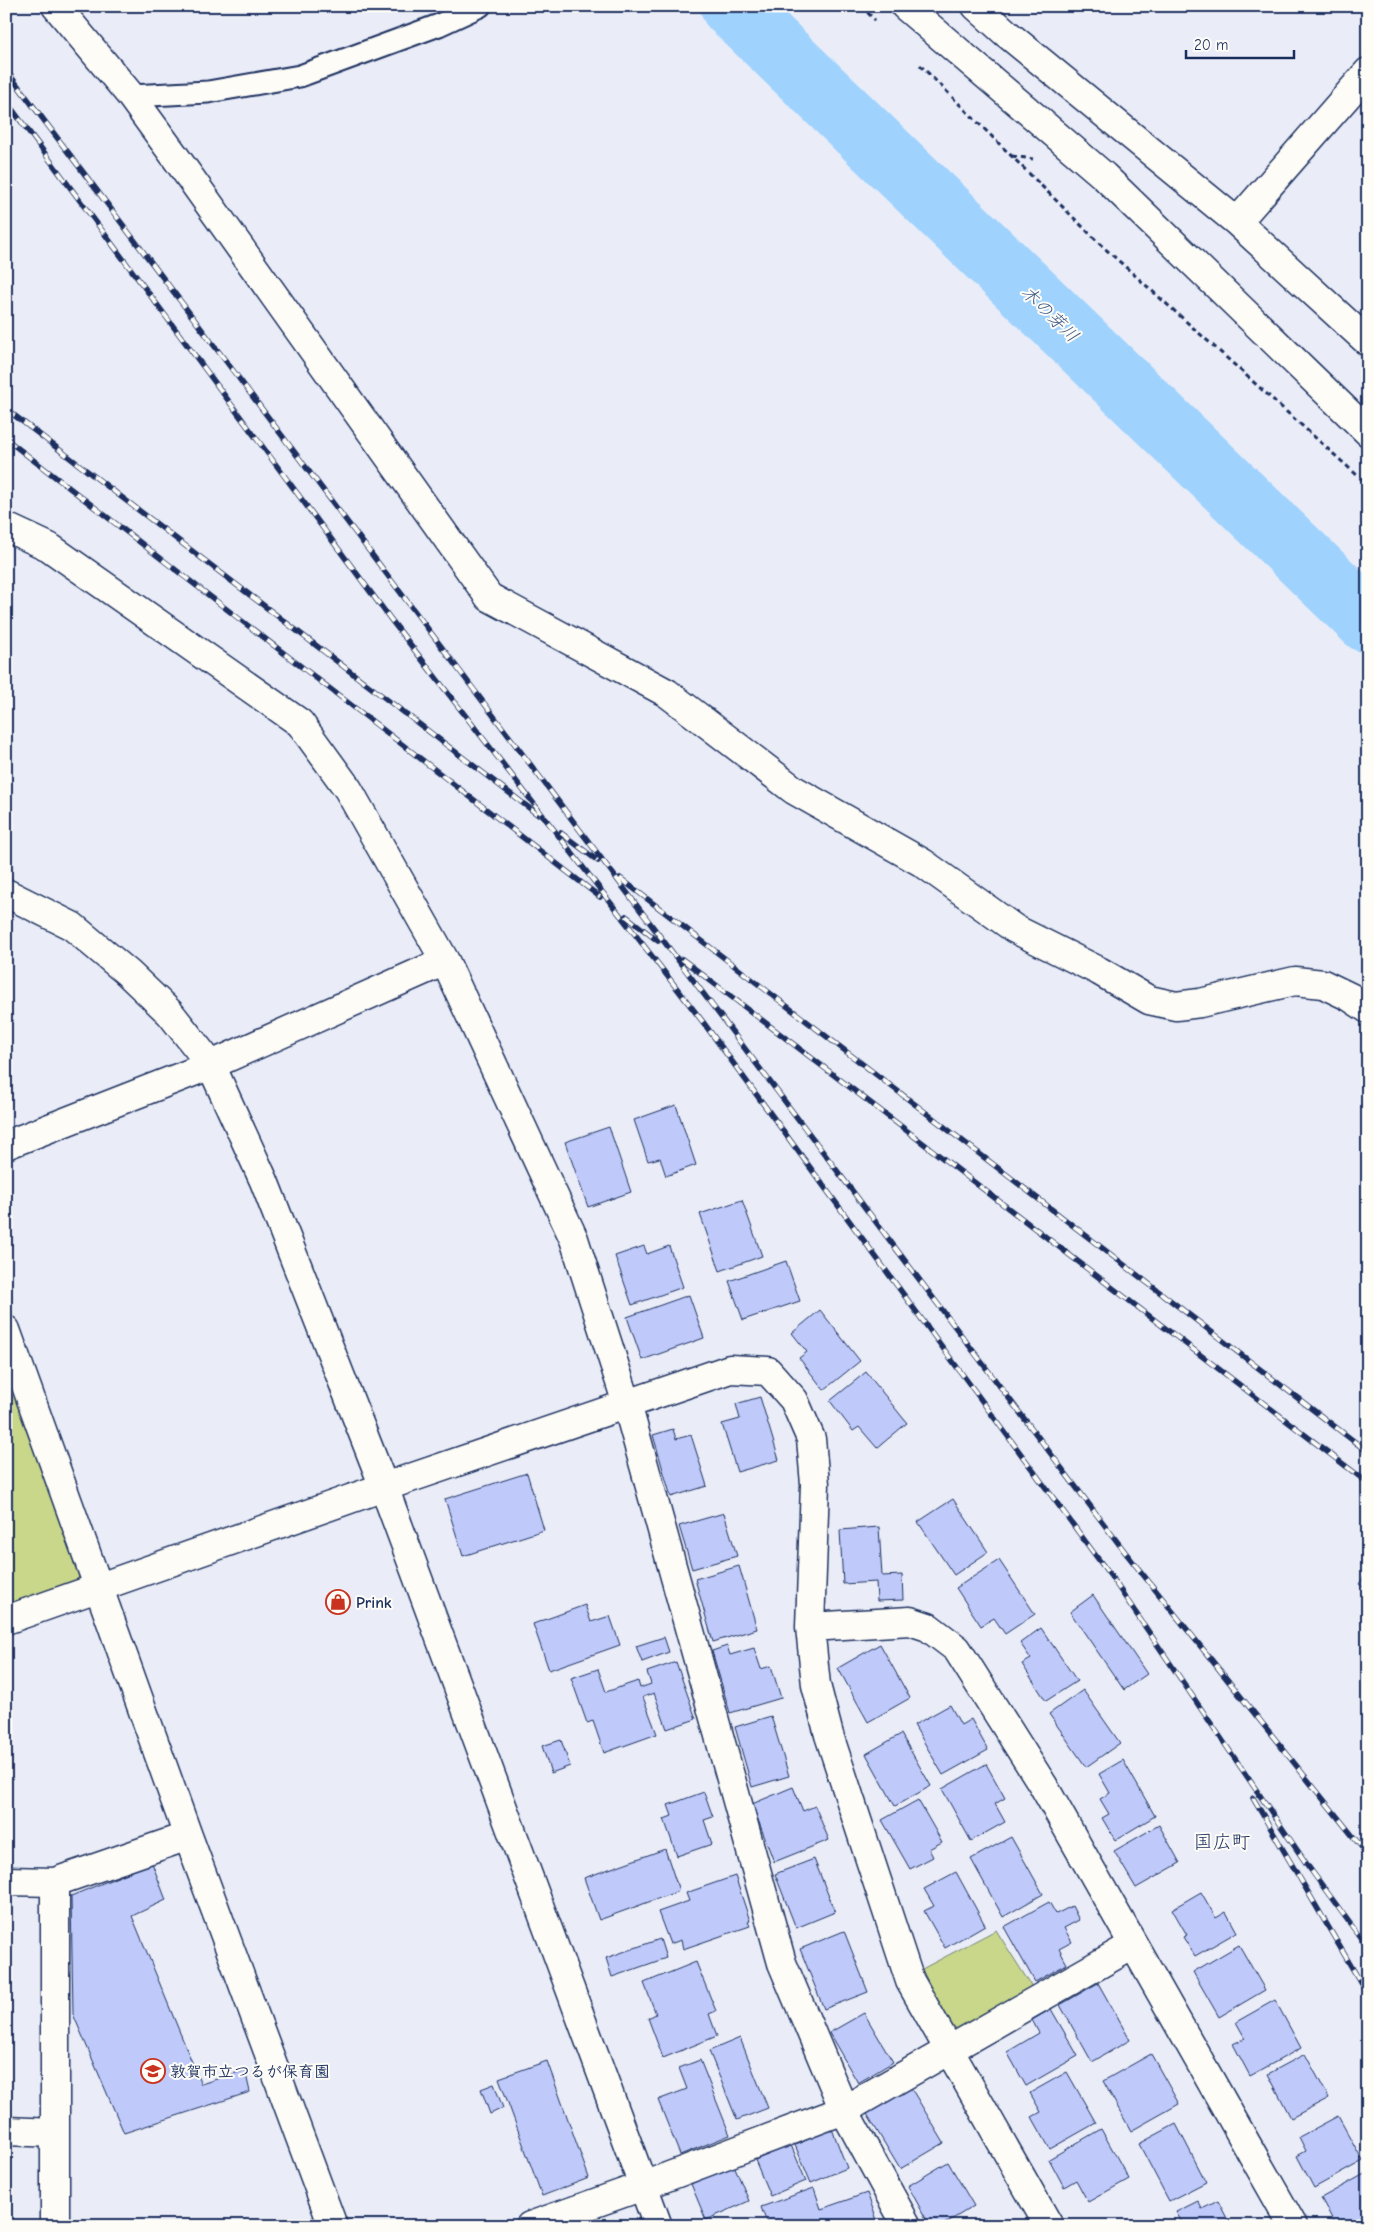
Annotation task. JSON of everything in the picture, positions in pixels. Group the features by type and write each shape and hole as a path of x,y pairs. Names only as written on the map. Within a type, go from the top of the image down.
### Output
{"street":[{"path":"56,6 130,96 489,597 667,693 794,790 923,863 1015,929 1099,971 1149,1000 1176,1006 1192,1004 1295,981 1322,984 1350,997 1368,1009"},
{"path":"905,6 1104,176 1368,432"},
{"path":"976,6 1006,33 1237,222 1368,342"},
{"path":"1237,222 1368,72"},
{"path":"6,527 48,547 300,723 348,789 445,961 574,1239 627,1404 782,1963 844,2110 906,2226"},
{"path":"6,893 72,926 114,961 170,1013 212,1065 264,1181 384,1487 658,2226"},
{"path":"6,1145 212,1065 445,961"},
{"path":"6,1330 188,1836 333,2226"},
{"path":"6,1620 384,1487 730,1369 768,1371 794,1400 811,1439 815,1484 810,1627 816,1684 829,1735 910,1982 1048,2226"},
{"path":"810,1627 910,1621 928,1627 957,1649 1043,1785 1293,2226"},
{"path":"6,1881 55,1882 188,1836"},
{"path":"55,1882 55,2226"},
{"path":"530,2226 643,2186 844,2110 1134,1945"},
{"path":"6,2131 55,2133"}],"lane":[{"path":"130,96 208,92 300,76 439,25 480,6"}],"path":[{"path":"861,6 882,27"},
{"path":"916,61 1100,244 1368,485"}],"green space":[{"path":"6,1362 83,1565 78,1579 6,1605"},
{"path":"996,1930 1032,1987 952,2032 922,1969"}],"building":[{"path":"676,1105 696,1165 666,1176 660,1158 648,1161 634,1120"},
{"path":"609,1127 631,1192 588,1207 565,1142"},
{"path":"742,1200 762,1256 720,1271 700,1214"},
{"path":"644,1246 647,1254 669,1246 683,1287 632,1305 615,1256"},
{"path":"786,1261 800,1301 743,1320 729,1281"},
{"path":"689,1295 704,1338 642,1360 627,1317"},
{"path":"820,1310 860,1361 824,1390 799,1358 807,1352 792,1333"},
{"path":"866,1372 907,1423 877,1448 859,1427 853,1431 830,1401"},
{"path":"760,1397 779,1460 737,1472 722,1424 740,1419 736,1404"},
{"path":"673,1429 676,1439 691,1435 707,1486 671,1497 653,1435"},
{"path":"527,1473 544,1530 463,1556 445,1499"},
{"path":"953,1499 988,1552 954,1575 918,1522"},
{"path":"724,1513 737,1556 692,1569 679,1526"},
{"path":"879,1527 882,1576 902,1575 903,1600 877,1601 876,1582 843,1584 840,1530"},
{"path":"999,1560 1035,1614 1005,1634 994,1618 981,1626 956,1588"},
{"path":"739,1566 757,1629 713,1642 695,1579"},
{"path":"1368,1572 1368,1591 1359,1584"},
{"path":"1093,1595 1147,1674 1124,1690 1070,1612"},
{"path":"585,1605 591,1622 610,1616 620,1645 549,1670 533,1624"},
{"path":"1041,1628 1077,1681 1046,1701 1022,1664 1031,1659 1020,1643"},
{"path":"664,1637 669,1652 642,1662 636,1646"},
{"path":"880,1644 910,1698 868,1722 838,1668"},
{"path":"727,1646 730,1655 754,1648 761,1669 771,1666 781,1698 730,1713 712,1651"},
{"path":"676,1662 696,1719 667,1729 654,1693 643,1697 657,1734 604,1753 593,1721 587,1723 571,1678 598,1669 606,1692 638,1681 640,1688 651,1684 647,1672"},
{"path":"1083,1690 1120,1743 1086,1767 1049,1714"},
{"path":"950,1705 961,1725 971,1719 988,1750 943,1775 914,1725"},
{"path":"771,1716 789,1776 752,1787 735,1727"},
{"path":"901,1734 931,1786 895,1806 866,1754"},
{"path":"561,1740 570,1766 551,1773 542,1746"},
{"path":"1123,1760 1155,1816 1115,1840 1102,1818 1109,1814 1100,1799 1110,1793 1099,1774"},
{"path":"986,1764 1005,1798 995,1804 1005,1822 971,1841 942,1789"},
{"path":"793,1787 803,1811 815,1806 829,1840 774,1862 752,1804"},
{"path":"704,1792 713,1817 704,1820 712,1844 677,1856 664,1819 672,1816 668,1805"},
{"path":"918,1800 942,1842 929,1849 933,1857 910,1869 882,1820"},
{"path":"1159,1825 1180,1863 1136,1888 1114,1851"},
{"path":"1011,1837 1043,1894 1003,1917 971,1859"},
{"path":"665,1849 679,1891 599,1920 584,1878"},
{"path":"814,1859 835,1912 796,1928 775,1874"},
{"path":"152,1863 166,1900 132,1916 201,2084 245,2070 250,2092 124,2133 73,2014 71,1896"},
{"path":"956,1872 985,1925 945,1948 924,1911 934,1906 924,1889"},
{"path":"735,1876 750,1926 683,1949 681,1940 670,1944 658,1912 689,1901 686,1893"},
{"path":"1201,1892 1216,1918 1226,1912 1237,1932 1195,1956 1183,1937 1187,1935 1172,1909"},
{"path":"1049,1902 1056,1914 1072,1906 1079,1920 1064,1928 1072,1942 1059,1949 1067,1964 1035,1982 1004,1927"},
{"path":"844,1931 868,1992 824,2009 800,1949"},
{"path":"660,1939 666,1958 612,1977 606,1958"},
{"path":"1239,1945 1265,1990 1219,2017 1193,1972"},
{"path":"696,1962 716,2011 709,2014 717,2036 663,2058 648,2018 656,2014 644,1983"},
{"path":"1098,1983 1130,2040 1092,2062 1060,2005"},
{"path":"1275,2000 1301,2048 1250,2076 1233,2044 1245,2038 1236,2022"},
{"path":"1051,2009 1078,2056 1026,2086 1007,2052 1039,2033 1032,2020"},
{"path":"864,2013 893,2062 858,2083 829,2033"},
{"path":"740,2038 768,2108 737,2120 709,2051"},
{"path":"1151,2054 1179,2104 1131,2131 1103,2081"},
{"path":"1305,2054 1329,2098 1291,2118 1268,2074"},
{"path":"700,2060 730,2135 680,2155 658,2100 687,2089 679,2068"},
{"path":"547,2061 589,2178 542,2196 499,2078"},
{"path":"1067,2072 1096,2123 1050,2149 1032,2117 1041,2112 1030,2093"},
{"path":"908,2083 944,2143 900,2169 864,2109"},
{"path":"494,2084 503,2108 490,2114 481,2089"},
{"path":"1338,2116 1363,2161 1314,2188 1297,2156 1306,2151 1299,2137"},
{"path":"1176,2124 1206,2182 1169,2201 1139,2144"},
{"path":"832,2129 847,2168 811,2183 795,2145"},
{"path":"1101,2129 1129,2179 1088,2202 1076,2180 1064,2187 1049,2159"},
{"path":"791,2145 806,2181 770,2196 755,2160"},
{"path":"948,2162 974,2206 941,2226 930,2226 908,2186"},
{"path":"734,2165 749,2201 706,2220 691,2184"},
{"path":"1368,2172 1368,2226 1354,2226 1350,2219 1336,2226 1321,2198"},
{"path":"814,2188 821,2209 867,2193 877,2220 859,2226 768,2226 761,2207"},
{"path":"1198,2201 1202,2209 1218,2201 1231,2226 1184,2226 1176,2212"}],"waterway":[{"name":"木の芽川","path":"732,6 1368,621"}],"railway":[{"path":"6,70 1125,1552 1368,1855"},
{"path":"6,101 392,621 703,1022 1110,1575 1308,1866 1368,1948"},
{"path":"6,409 537,814"},
{"path":"6,439 600,897"},
{"path":"561,833 598,861"},
{"path":"620,878 1368,1452"},
{"path":"626,916 658,941"},
{"path":"682,959 1368,1483"},
{"path":"1253,1798 1368,1995"}],"place":[{"name":"Prink","path":"338,1602"},
{"name":"敦賀市立つるが保育園","path":"153,2071"}],"district":[{"name":"国広町","path":"1222,1841"}]}
